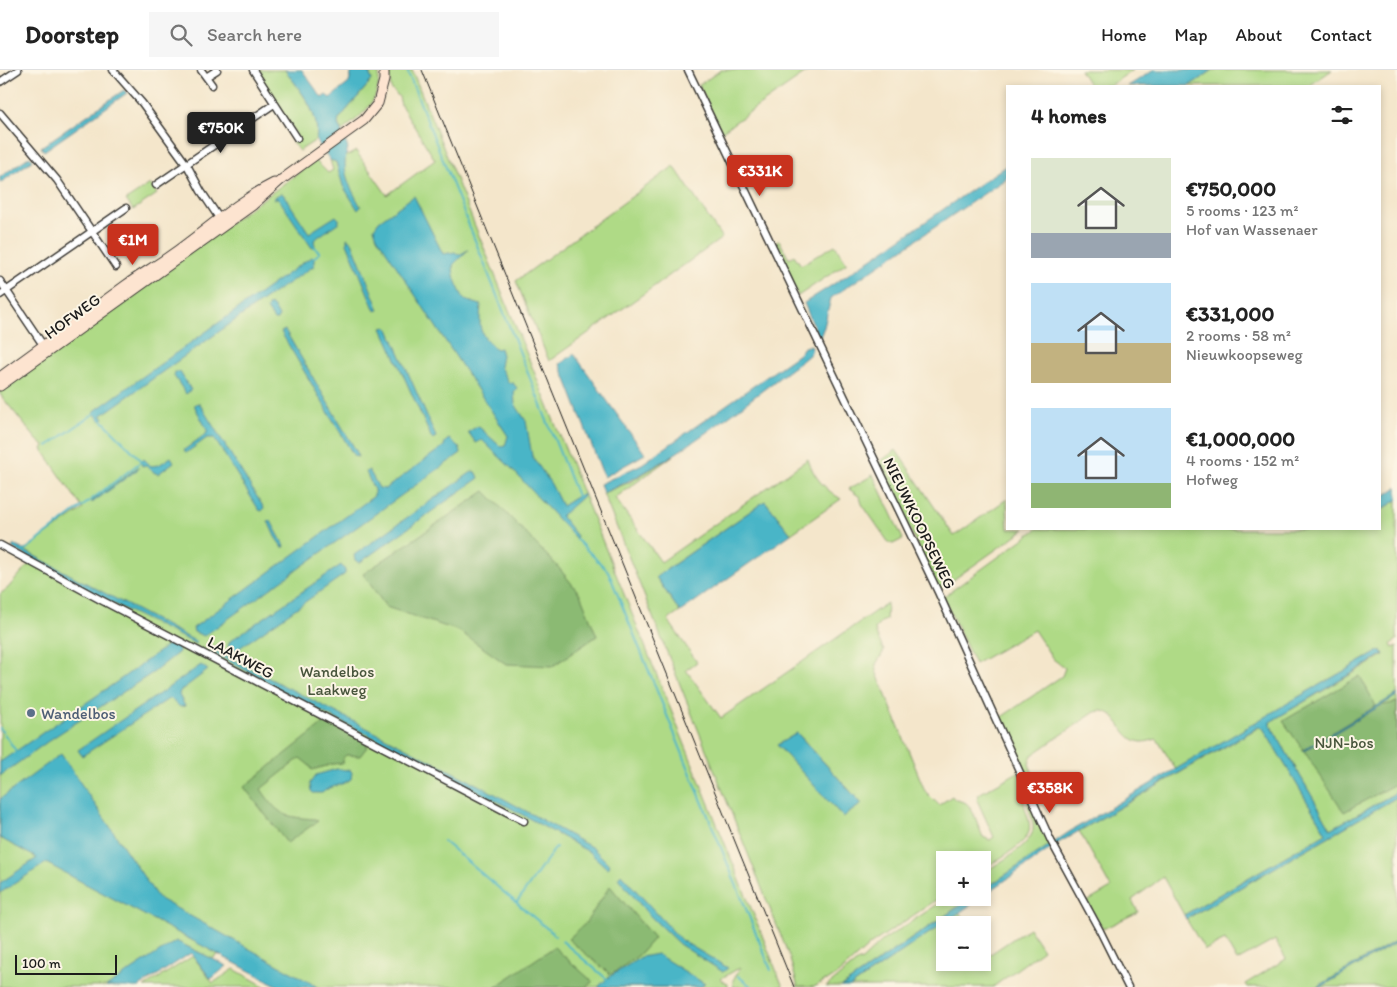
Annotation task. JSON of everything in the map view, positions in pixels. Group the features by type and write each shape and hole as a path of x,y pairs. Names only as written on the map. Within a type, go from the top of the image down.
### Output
{"main road":[{"name":"HOFWEG","path":"0,377 46,349 174,260 222,222 253,205 281,180 364,120 378,103 384,80 384,70"},
{"name":"HOFWEG","path":"0,386 46,349"}],"street":[{"path":"0,82 18,70"},
{"path":"113,70 142,103 187,165 201,191 222,222"},
{"path":"201,70 212,85"},
{"path":"206,77 217,70"},
{"name":"NIEUWKOOPSEWEG","path":"688,70 942,600 1051,841 1128,987"},
{"path":"255,71 297,138"},
{"path":"156,185 274,104"},
{"path":"0,113 57,180 116,267"},
{"path":"0,295 126,208"},
{"path":"0,281 46,349"},
{"name":"LAAKWEG","path":"0,545 101,600 524,821"}],"green space":[{"path":"255,70 285,70 303,94 312,112 317,130 316,140 299,151 292,142 298,138"},
{"path":"368,70 379,70 379,81 374,99 364,112 342,131 338,124 339,119 372,80"},
{"name":"Wandelbos Laakweg","path":"389,70 412,70 783,987 733,987 733,980 741,967 720,979 728,984 728,987 300,987 193,940 218,955 212,959 184,945 114,987 0,987 0,594 8,588 35,557 24,550 83,509 42,449 44,446 2,397 0,387 315,160 328,173 333,170 330,160 336,162 337,167 345,157 356,151 387,195 435,160 401,105 399,97 391,89"},
{"path":"721,70 810,70 721,132 699,85"},
{"path":"1080,70 1133,70 1110,85 1089,85"},
{"path":"1213,70 1332,70 1310,85 1190,85"},
{"path":"674,166 722,238 549,361 516,281"},
{"path":"150,184 157,194 133,210 126,200"},
{"path":"779,240 789,259 794,255 801,265 835,245 847,263 798,296 775,243"},
{"path":"896,450 954,536 1006,500 1006,530 1024,530 939,590 878,463"},
{"path":"674,455 615,498 661,562 808,459 813,472 821,482 841,499 791,534 765,501 656,577 680,612 668,620 697,662 686,670 721,718 887,603 886,620 881,622 875,629 884,651 876,664 876,671 925,791 939,805 952,796 969,805 983,837 990,840 994,837 977,800 979,794 1018,772 1027,791 1024,796 1024,802 1029,830 1024,841 991,864 991,851 936,851 936,900 871,944 838,974 827,981 814,987 798,987 789,956 603,493 630,482","holes":["797,733 862,804 778,746"]},
{"path":"873,475 903,539 893,544 889,543 862,504 860,497 849,489"},
{"path":"485,491 559,568 580,594 597,636 553,666 506,664 459,631 386,607 363,574"},
{"name":"NJN-bos","path":"1397,500 1397,640 1391,644 1393,648 1397,646 1397,792 1331,829 1270,722 1384,655 1381,650 1176,770 1157,739 1144,742 1135,740 1129,736 1109,713 1103,711 1095,712 1032,755 1029,764 1038,787 1033,790 1000,718 1062,676 1065,668 1053,659 1034,630 975,664 943,597 1036,530 1381,530 1381,510"},
{"path":"1360,676 1376,706 1303,750 1283,721"},
{"name":"NJN-bos","path":"1397,702 1397,783 1344,812 1304,751 1380,706"},
{"path":"327,721 367,742 367,747 360,756 346,755 343,758 343,763 312,770 300,758 261,789 273,805 283,813 289,816 318,821 287,843 244,787"},
{"path":"1261,726 1326,833 1184,915 1163,877 1132,900 1138,912 1103,929 1087,902 1111,888 1079,831"},
{"path":"1397,797 1397,940 1317,987 1247,987 1245,984 1286,959 1275,940 1237,961 1225,940 1205,950 1186,919"},
{"path":"1030,799 1041,829 1050,845 991,885 991,868 1019,849 1031,836 1033,823 1027,803"},
{"path":"610,886 654,938 639,955 611,975 568,939 585,924"},
{"path":"936,905 959,906 945,916 936,916 936,922 841,987 826,987 858,961 862,960 882,941"},
{"path":"959,912 962,916 953,916"},
{"path":"936,928 936,971 991,971 991,954 1029,928 1043,950 993,987 850,987"},
{"path":"1397,942 1397,987 1321,987"},
{"path":"554,947 593,982 585,987 495,987"},
{"path":"193,956 213,983 234,969 266,987 144,987"}],"water":[{"path":"285,70 302,70 322,98 326,95 330,98 349,83 352,70 368,70 372,80 339,119 338,124 348,148 345,164 347,179 361,207 358,210 343,186 336,162 330,160 316,140 317,130 308,103"},
{"path":"1154,70 1213,70 1190,85 1130,85"},
{"path":"124,90 127,93 44,151 41,147"},
{"path":"30,156 33,160 0,183 0,177"},
{"path":"1006,166 1006,179 831,298 819,339 804,303"},
{"path":"281,193 309,233 336,216 339,222 314,240 315,246 312,248 278,198 273,198"},
{"path":"414,196 443,254 455,252 459,255 468,250 453,265 455,279 465,300 481,305 481,330 490,344 496,349 500,348 502,355 500,367 509,383 513,383 517,388 514,392 515,404 526,421 532,456 551,484 562,506 581,494 584,495 561,516 577,536 576,539 511,468 482,440 476,443 468,432 478,426 501,447 505,446 508,436 377,237 374,228 379,221"},
{"path":"347,238 352,242 379,310 375,311 347,243"},
{"path":"311,257 314,258 314,266 106,412 101,416 104,418 101,421 93,412"},
{"path":"269,305 273,306 279,316 277,320 274,320 267,309"},
{"path":"386,327 389,329 436,437 432,439 382,328"},
{"path":"285,330 358,457 354,456 281,332"},
{"path":"811,345 810,354 803,360 707,432 656,465 603,493 600,484 642,464 799,354 804,347"},
{"path":"574,354 645,454 604,477 560,364"},
{"path":"175,372 180,372 191,390 186,394 174,376"},
{"path":"199,403 264,508 262,511 259,510 214,438 207,438 186,453 184,450 207,433 195,407 195,404"},
{"path":"449,439 459,447 461,453 204,636 194,632 193,628 374,496 374,490 366,472 369,470 379,488 385,489 444,446 445,442"},
{"path":"171,457 174,462 158,474 145,465 142,466 141,463 144,459 151,466 159,465"},
{"path":"138,467 138,469 92,503 92,501"},
{"path":"473,471 477,473 479,478 359,563 355,560 354,555"},
{"path":"1397,487 1397,500 1381,510 1381,498"},
{"path":"765,501 791,534 680,612 656,577"},
{"path":"268,521 271,521 285,547 282,547 275,537"},
{"path":"14,545 197,642 196,644 110,602 12,548"},
{"path":"341,565 345,570 345,574 238,649 232,651 228,646 230,641"},
{"path":"172,642 178,645 179,652 154,672 54,737 0,776 0,762"},
{"path":"210,648 486,789 593,848 610,865 608,869 589,852 514,810 320,711 210,651"},
{"path":"1381,650 1384,654 1270,722 1270,724 1331,829 1397,792 1397,797 1186,919 1184,915 1326,833 1263,728 1260,726 1060,842 991,890 991,885 1069,832"},
{"path":"201,665 208,670 180,691 179,695 185,706 180,707 170,698 82,756 78,750"},
{"path":"1397,694 1397,696 1303,750"},
{"path":"797,733 862,804 843,817 777,745"},
{"path":"61,754 158,898 318,987 280,987 46,863 0,893 0,883 37,858 0,838 0,799"},
{"path":"337,769 350,770 352,772 351,779 322,793 313,793 311,791 310,783 316,775"},
{"path":"621,874 681,940 728,968 723,972 679,944 648,914 618,878"},
{"path":"959,906 969,906 955,916 945,916"},
{"path":"936,922 936,929 850,987 841,987"},
{"path":"1397,940 1397,942 1321,987 1317,987"},
{"path":"176,941 227,966 211,979 191,953 139,987 106,987"},
{"path":"657,954 705,984 700,987 598,987 609,977 641,957"}],"waterway":[{"path":"407,70 577,496"},
{"path":"313,258 320,253 314,246"},
{"path":"48,446 95,413"},
{"path":"24,551 142,461 100,418"},
{"path":"576,539 608,571 771,970"},
{"path":"0,728 16,751"},
{"path":"443,841 556,936"},
{"path":"517,902 556,847"},
{"path":"562,941 608,980"},
{"path":"738,976 752,987"}],"tram line":[{"path":"422,70 794,987"}],"place":[{"name":"Wandelbos","path":"31,713"}]}
